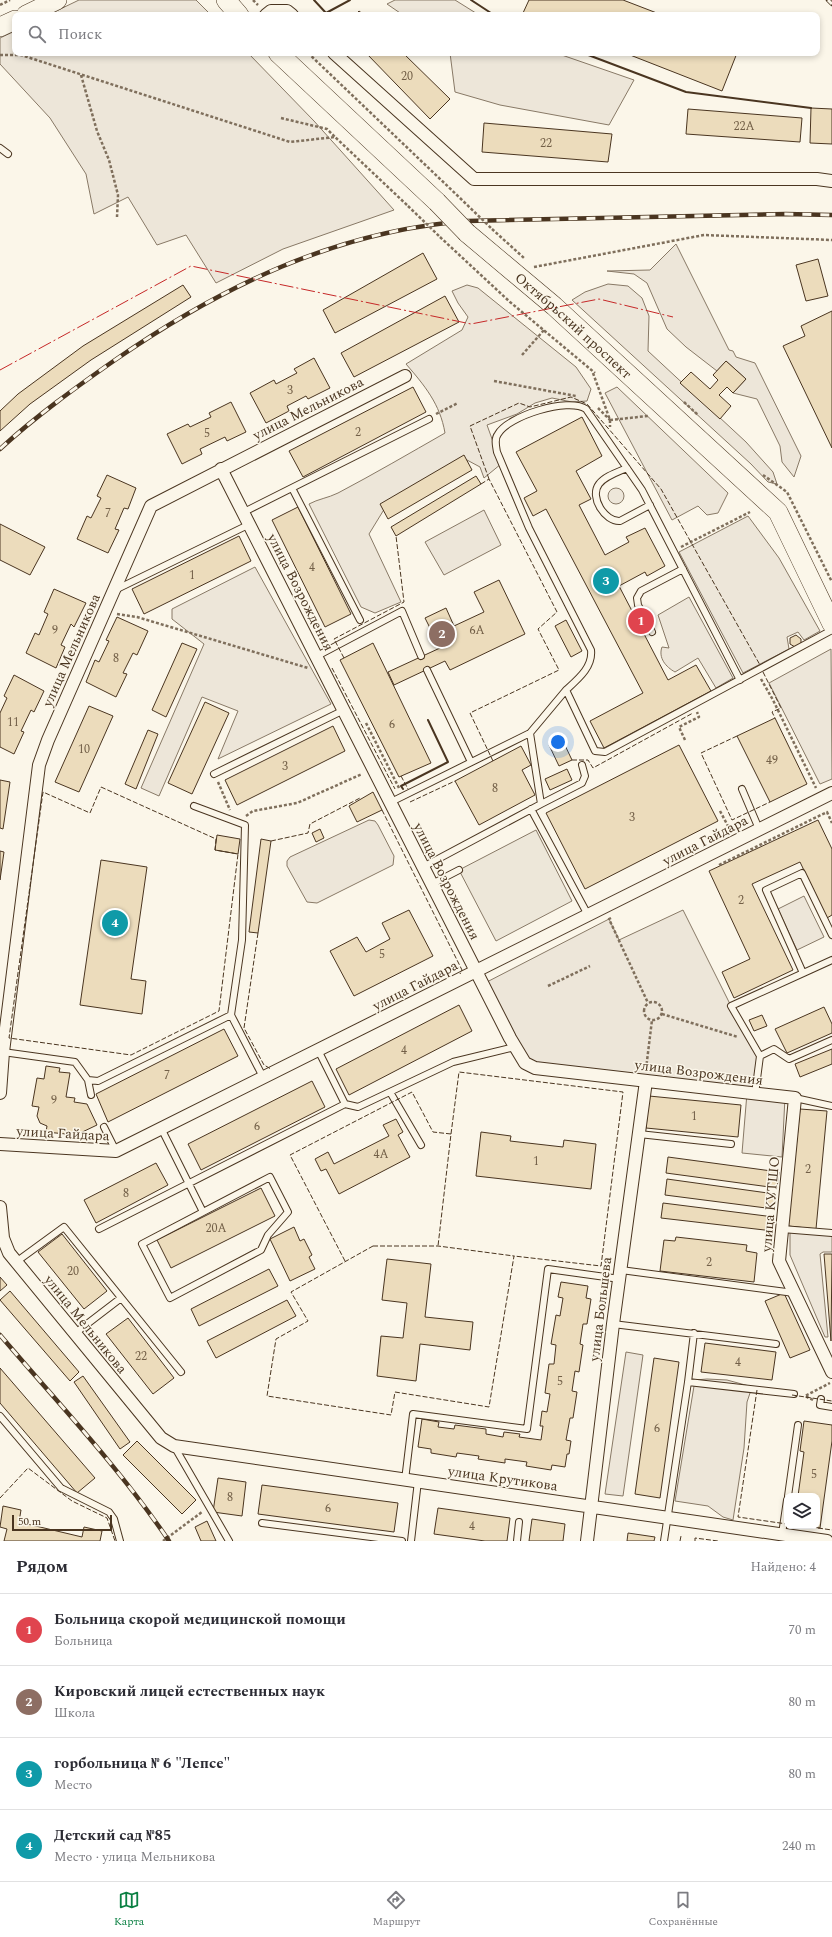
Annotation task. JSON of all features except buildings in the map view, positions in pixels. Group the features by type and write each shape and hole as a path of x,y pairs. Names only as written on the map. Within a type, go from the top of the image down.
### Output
{"main road":[{"path":"32,12 57,0"},
{"path":"226,0 236,12"},
{"path":"0,27 12,21"},
{"name":"Октябрьский проспект","path":"281,56 437,202 467,233 554,306 778,512 832,624"}],"street":[{"path":"270,12 288,12"},
{"path":"337,56 474,180 817,179 832,181"},
{"name":"улица Мельникова","path":"0,1093 3,1052 39,765 48,740 151,506 405,376"},
{"name":"улица Возрождения","path":"222,469 476,971 515,1047 525,1063 535,1068 795,1098"},
{"name":"улица Гайдара","path":"0,1144 116,1151 832,793"},
{"name":"улица Большева","path":"586,1541 645,1081"},
{"name":"улица КУТШО","path":"795,1098 779,1261 831,1366"},
{"name":"улица Мельникова","path":"0,1207 3,1238 9,1254 160,1438 174,1446"},
{"name":"улица Крутикова","path":"174,1446 667,1517 781,1537 827,1541"}],"lane":[{"path":"0,148 8,154"},
{"path":"391,802 530,733 589,665 592,657 591,650 529,528 497,452 496,438 498,432 508,424 534,412 554,406 577,405 586,409 627,468 650,505 740,680"},
{"path":"244,512 429,418"},
{"path":"627,468 603,480 598,485 596,493 599,506 609,519 620,521 650,505"},
{"path":"292,488 360,620"},
{"path":"114,591 250,524"},
{"path":"652,632 638,605 637,598 641,591 682,569"},
{"path":"317,656 402,612 421,656"},
{"path":"566,690 592,747 595,751 601,753 832,630"},
{"path":"427,670 471,762"},
{"path":"214,774 344,710"},
{"path":"530,733 541,804"},
{"path":"423,867 582,783 585,776 582,765"},
{"path":"742,789 759,829"},
{"path":"194,806 245,825 242,940 231,1015 263,1077"},
{"path":"531,809 572,892 588,915"},
{"path":"432,884 459,870"},
{"path":"803,973 766,890 802,873 832,935"},
{"path":"755,1094 760,1056 731,1006 832,960"},
{"path":"88,1080 98,1081 231,1015"},
{"path":"760,1056 774,1049 789,1059 832,1040"},
{"path":"99,1229 345,1104 358,1107 453,1062 515,1047"},
{"path":"318,1050 345,1104"},
{"path":"3,1052 75,1062 88,1080 91,1095"},
{"path":"390,1092 421,1144"},
{"path":"795,1098 832,1106"},
{"path":"104,1127 116,1151"},
{"path":"161,1128 202,1212"},
{"path":"639,1134 731,1144"},
{"path":"270,1177 288,1212 268,1235 261,1250 170,1298 142,1244 202,1212 270,1177"},
{"path":"16,1262 64,1227 181,1372"},
{"path":"782,1229 832,1233"},
{"path":"405,1480 413,1414 527,1429 548,1269 794,1293"},
{"path":"74,1334 121,1298"},
{"path":"613,1324 776,1344"},
{"path":"664,1541 694,1333"},
{"path":"688,1382 794,1394"},
{"path":"821,1400 820,1405 832,1407"},
{"path":"0,1416 61,1488 109,1512 114,1519 120,1541"},
{"path":"788,1493 798,1425"},
{"path":"174,1446 229,1541"},
{"path":"411,1541 418,1481"},
{"path":"781,1537 784,1518"},
{"path":"517,1541 519,1522"},
{"path":"262,1523 402,1541"}],"path":[{"path":"0,5 10,0"},
{"path":"0,56 12,55"},
{"path":"24,56 290,142 335,137"},
{"path":"311,56 492,229"},
{"path":"80,74 97,131 109,160 118,195 117,217"},
{"path":"281,118 327,129 510,302 594,373 610,420"},
{"path":"534,267 704,235 832,240"},
{"path":"522,354 544,330"},
{"path":"494,381 508,385 572,394 578,397"},
{"path":"429,418 458,403"},
{"path":"595,405 610,420"},
{"path":"610,420 648,416"},
{"path":"673,550 750,512"},
{"path":"104,612 137,617 325,673"},
{"path":"764,684 816,789 810,793"},
{"path":"685,740 679,727 700,717"},
{"path":"363,718 396,782"},
{"path":"214,774 236,821 253,811 298,803 373,768"},
{"path":"720,811 728,826"},
{"path":"717,866 827,812 832,823"},
{"path":"616,916 609,919 648,1004"},
{"path":"548,986 590,966"},
{"path":"653,1002 659,1003 662,1008 662,1014 659,1018 652,1020 647,1018 644,1013 645,1007 648,1004 653,1002"},
{"path":"662,1014 751,1041"},
{"path":"645,1081 652,1020"},
{"path":"163,1541 209,1507"}],"shaded area":[{"path":"79,0 196,0 208,12 54,12"},
{"path":"395,0 455,0 474,12 399,12 387,4"},
{"path":"12,32 12,56 251,56 314,121 394,210 283,249 216,283 186,235 157,245 128,197 94,214 86,174 50,118 0,64 0,38"},
{"path":"450,56 565,56 634,80 609,125 500,105 455,92"},
{"path":"676,244 729,350 733,351 736,357 755,363 801,456 794,477 782,462 780,446 757,399 733,393 746,379 726,361 717,371 686,347 667,329 647,283 634,274 607,271 650,270"},
{"path":"608,284 628,286 642,298 649,316 648,351 746,442 773,472 777,484 768,482 751,464 572,300 585,292"},
{"path":"467,285 478,288 576,367 591,389 587,401 572,402 552,398 535,403 517,414 487,425 501,464 484,478 480,467 467,460 388,503 369,534 401,602 375,613 361,607 309,504 338,493 445,433 443,423 431,396 406,364 462,330 468,317 452,291"},
{"path":"617,387 728,493 718,513 707,515 698,506 672,520 605,393"},
{"path":"616,488 623,493 624,496 619,503 616,504 609,499 608,496 613,489"},
{"path":"484,510 501,545 444,575 425,542"},
{"path":"748,516 779,558 820,631 804,640 798,632 787,637 789,649 743,673 679,552"},
{"path":"255,567 331,704 218,759 238,711 202,697 159,796 141,788 204,644 172,619 172,609"},
{"path":"689,597 733,678 716,688 698,658 675,672 666,665 661,655 662,647 669,648 658,615"},
{"path":"831,649 832,779 820,784 769,683"},
{"path":"369,820 375,821 378,825 394,856 393,865 317,903 307,902 287,866 287,861 290,857"},
{"path":"536,830 572,901 496,941 459,870"},
{"path":"804,896 824,937 797,950 778,909"},
{"path":"683,910 731,1006 760,1056 755,1093 785,1097 782,1157 742,1153 747,1093 535,1068 483,984 609,919 619,940"},
{"path":"790,1231 832,1235 832,1252 823,1252 820,1254 828,1337 825,1337 790,1255"},
{"path":"626,1352 643,1355 623,1496 605,1494"},
{"path":"695,1380 727,1380 749,1386 751,1390 747,1402 744,1448 733,1520 723,1517 708,1506 675,1501"}],"railway":[{"path":"828,0 832,4"},
{"path":"0,449 85,381 155,333 197,308 282,266 326,250 372,237 419,227 467,221 786,214 832,215"},
{"path":"0,1335 109,1461 169,1541"}],"fence":[{"path":"489,479 470,426 519,403 530,407 571,397 587,404 661,489 760,665"},
{"path":"481,484 489,479 557,612 538,629 559,670 470,713 493,761"},
{"path":"344,658 334,639 404,602 396,536"},
{"path":"332,668 395,789"},
{"path":"763,672 781,708 772,712 775,718"},
{"path":"572,760 588,760 593,768 693,713"},
{"path":"737,736 701,753 732,820 770,802"},
{"path":"401,776 408,789"},
{"path":"410,802 455,781"},
{"path":"101,787 216,839 215,850 238,854 219,1011 131,1055 9,1038 43,792 90,813 101,787"},
{"path":"271,841 308,833 310,824 360,798"},
{"path":"382,810 462,970 460,974"},
{"path":"258,933 244,1028 264,1065 271,1069"},
{"path":"451,1134 459,1072 623,1092 601,1266 514,1256"},
{"path":"345,1261 290,1155 412,1092 433,1132 451,1134 438,1246"},
{"path":"373,1246 438,1246 514,1256 489,1407 395,1392 391,1415 267,1396 276,1339 308,1321 291,1292 373,1246"},
{"path":"757,1390 738,1517 784,1524"},
{"path":"792,1395 832,1401"},
{"path":"0,1498 28,1468 72,1501 107,1518 115,1541"},
{"path":"820,1528 832,1530"},
{"path":"680,1541 681,1536"},
{"path":"695,1541 695,1538 718,1541"}],"wall":[{"path":"314,0 325,12"},
{"path":"328,12 350,0"},
{"path":"471,0 489,12"},
{"path":"591,56 686,92 811,108"},
{"path":"403,789 401,786 448,762 428,720"}],"power":[{"path":"0,370 191,266 471,324 599,299 673,317"}],"place":[{"name":"горбольница № 6 \"Лепсе\"","path":"606,581"},
{"name":"Больница скорой медицинской помощи","path":"641,621"},
{"name":"Кировский лицей естественных наук","path":"442,634"},
{"name":"Детский сад №85","path":"115,923"}]}
